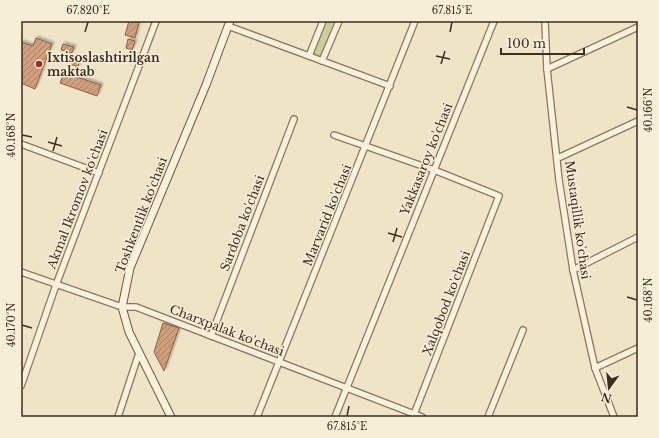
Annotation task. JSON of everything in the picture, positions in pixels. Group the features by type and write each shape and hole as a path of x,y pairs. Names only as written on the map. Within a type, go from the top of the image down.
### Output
{"main road":[{"name":"Toshkentlik ko'chasi","path":"171,417 129,332 122,307 130,268 229,24"}],"street":[{"name":"Akmal Ikromov ko'chasi","path":"21,386 56,285 156,21"},
{"path":"309,56 323,21"},
{"path":"322,61 339,21"},
{"name":"Marvarid ko'chasi","path":"257,417 415,21"},
{"name":"Yakkasaroy ko'chasi","path":"335,417 494,21"},
{"name":"Mustaqillik ko'chasi","path":"545,21 547,69 573,270 595,368 614,417"},
{"path":"229,24 390,86"},
{"path":"547,69 638,27"},
{"name":"Sardoba ko'chasi","path":"211,336 294,119"},
{"path":"558,158 638,121"},
{"path":"334,135 434,170"},
{"path":"21,144 99,173"},
{"name":"Xalqobod ko'chasi","path":"413,415 499,196 434,170"},
{"path":"573,270 638,237"},
{"name":"Charxpalak ko'chasi","path":"21,272 122,307 136,307 413,415 422,417"},
{"path":"488,417 523,330"},
{"path":"595,368 638,348"},
{"path":"118,417 139,353"}],"green space":[{"path":"325,21 335,21 320,57 312,54"}],"building":[{"path":"129,21 139,22 135,38 125,35"},
{"path":"36,38 52,44 35,89 21,83 23,75 21,75 21,42 33,46"},
{"path":"128,39 135,41 132,50 126,48"},
{"path":"63,44 74,47 72,53 61,50"},
{"path":"71,60 79,62 78,67 70,64"},
{"path":"64,73 101,85 97,96 60,83"},
{"path":"163,323 179,328 164,371 154,352"}],"place":[{"name":"Ixtisoslashtirilgan maktab","path":"39,64"}]}
